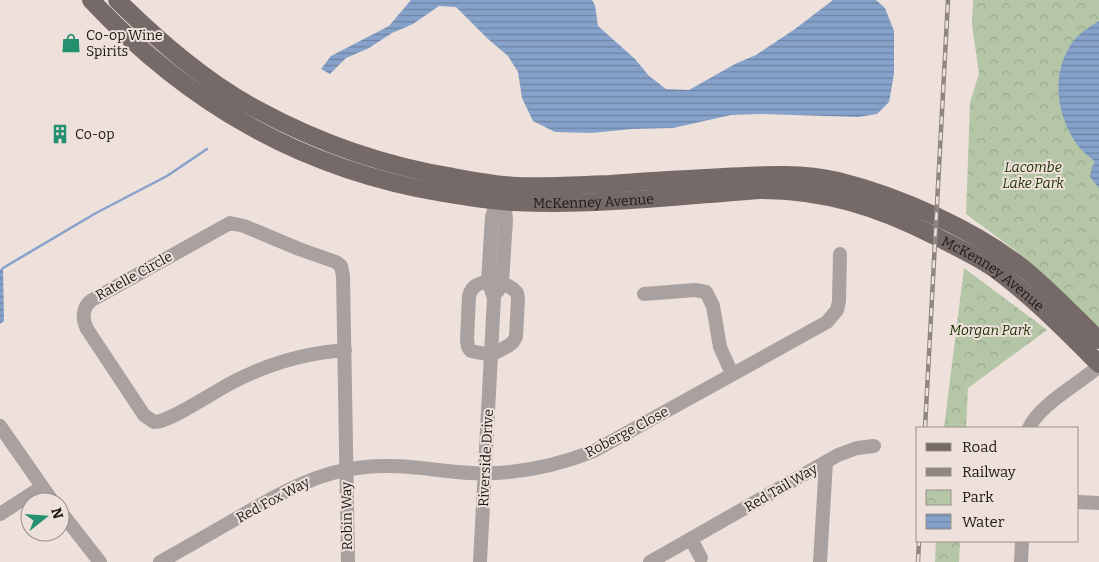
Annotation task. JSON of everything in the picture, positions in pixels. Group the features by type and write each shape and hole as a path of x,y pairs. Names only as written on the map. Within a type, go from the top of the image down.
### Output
{"main road":[{"name":"McKenney Avenue","path":"91,0 121,30 168,71 216,106 278,142 336,166 389,182 433,191 585,202 783,190 832,197 866,205 916,226 965,251 991,267 1040,306 1099,365"},
{"name":"McKenney Avenue","path":"117,0 164,44 212,81 256,109 294,128 372,159 431,174 501,196 576,186 764,175 803,176 835,180 870,190 925,212 974,237 1023,269 1099,340"}],"street":[{"name":"Riverside Drive","path":"480,562 495,282 492,217 501,196"},
{"name":"Ratelle Circle","path":"345,350 307,355 270,366 230,383 166,419 154,422 144,415 87,329 83,319 84,310 92,300 224,226 235,223 336,262 340,266 343,276 345,350 346,470"},
{"name":"Roberge Close","path":"485,473 538,467 570,460 588,453 821,325 833,316 837,310 839,301 840,254"},
{"path":"495,282 513,289 518,298 516,336 508,346 491,355 471,351 468,347 469,296 471,290 478,284 495,282"},
{"path":"644,294 695,290 706,292 713,306 720,347 732,374"},
{"path":"1030,427 1040,413 1099,365"},
{"path":"0,426 46,492"},
{"name":"Red Tail Way","path":"650,562 851,449 874,446"},
{"path":"820,562 826,462"},
{"name":"Red Fox Way","path":"160,562 294,486 315,478 346,470 385,466 485,473"},
{"name":"Robin Way","path":"346,470 348,562"},
{"path":"0,514 42,487"},
{"path":"1079,502 1099,503"},
{"path":"70,524 100,562"},
{"path":"691,539 701,558"},
{"path":"1021,562 1022,542"}],"green space":[{"name":"Lacombe Lake Park","path":"973,0 1099,0 1099,327 1016,251 966,214 970,103 979,73 972,25"},
{"name":"Morgan Park","path":"964,268 1047,330 968,388 966,427 944,427"},
{"path":"936,542 960,542 959,562 935,562"}],"water":[{"path":"411,0 592,0 595,5 598,26 635,59 649,76 666,89 689,90 735,64 756,55 795,29 833,0 876,0 885,8 894,31 894,74 889,102 877,114 858,117 731,115 673,128 591,133 555,132 533,121 522,98 518,72 508,56 456,7 439,6 413,24 346,58 330,74 321,69 331,56 389,26"},
{"path":"1099,21 1099,188 1090,177 1095,162 1080,148 1069,131 1060,105 1058,91 1062,65 1074,40"},
{"path":"3,268 4,321 0,324 0,269"}],"waterway":[{"path":"3,268 96,213 167,176 207,149"}],"railway":[{"path":"925,427 948,0"},
{"path":"918,562 919,542"}],"place":[{"name":"Co-op Wine Spirits","path":"71,43"},
{"name":"Co-op","path":"60,134"}]}
